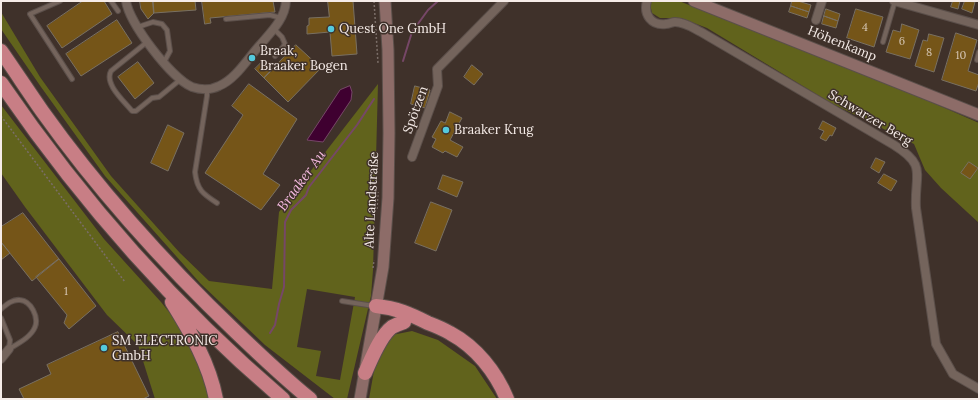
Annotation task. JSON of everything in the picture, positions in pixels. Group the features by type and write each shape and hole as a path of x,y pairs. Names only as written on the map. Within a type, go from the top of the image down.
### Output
{"highway":[{"path":"1,51 42,111 98,184 147,241 204,301 272,366 310,399"},
{"path":"1,83 27,122 85,197 158,280 210,333 283,399"},
{"path":"158,280 186,325 206,364 213,384 216,399"},
{"path":"376,306 384,316 404,322 428,323"},
{"path":"376,306 398,310 413,315 452,333 477,352 499,381 507,399"},
{"path":"365,373 376,349 386,334 392,327 404,322"},
{"path":"491,370 498,399"}],"main road":[{"name":"Alte Landstraße","path":"360,399 383,267 388,198 388,50 385,1"},
{"name":"Höhenkamp","path":"694,1 979,115"}],"street":[{"path":"126,1 129,14 137,27 164,62 181,79 192,86 201,89 219,86 229,81 274,29 281,18 286,1"},
{"name":"Spötzen","path":"412,157 438,86 438,69 504,1"},
{"name":"Schwarzer Berg","path":"647,1 645,8 649,18 655,24 674,22 684,24 702,32 905,151 914,160 917,167 915,194 916,208 936,344 952,374 979,389"},
{"path":"816,20 822,1"},
{"path":"894,1 979,25"},
{"path":"1,359 9,349"}],"lane":[{"path":"60,1 30,14 72,79"},
{"path":"111,1 118,11"},
{"path":"883,42 894,1"},
{"path":"226,19 270,15 281,18"},
{"path":"137,27 153,22 162,24 166,30 170,51 164,62"},
{"path":"274,29 282,37 285,44 275,56"},
{"path":"148,42 111,71 109,76 110,83 132,111 136,111 152,98 159,97 181,79"},
{"path":"977,60 979,52"},
{"path":"207,89 195,172 202,193 218,203"},
{"path":"1,308 12,301 23,300 29,304 36,317 35,327 29,335 9,349"},
{"path":"342,301 376,306"},
{"path":"1,318 2,326 10,340 9,349"}],"path":[{"path":"374,1 378,64"},
{"path":"1,116 125,282"},
{"path":"377,213 378,189"},
{"path":"372,275 374,260"}],"shaded area":[{"path":"652,1 679,1 922,98 979,123 979,223 941,188 925,170 914,144 831,103 707,28 681,18 660,18 652,13 650,4"},
{"path":"1,12 40,77 111,176 180,253 209,281 272,289 279,212 378,84 371,296 347,399 335,399 265,345 200,283 105,176 1,29","holes":["307,289 355,297 340,380 316,376 321,351 297,347"]},
{"path":"350,86 352,92 351,100 323,142 307,140 340,90"},
{"path":"1,105 104,239 161,302 181,327 191,343 211,399 155,399 138,345 107,315 1,173"},
{"path":"412,331 438,340 475,366 497,399 369,399 375,365 392,335"}],"building":[{"path":"83,1 104,1 112,14 62,48 47,26"},
{"path":"140,1 153,1 154,13 148,19 141,9"},
{"path":"153,1 195,1 196,10 154,13"},
{"path":"202,1 273,1 275,12 210,18 211,23 205,24"},
{"name":"Quest One GmbH","path":"328,1 353,1 357,54 332,56 330,32 307,34 309,18 329,17"},
{"path":"792,1 798,1 811,5 809,12 791,6"},
{"path":"953,1 960,1 958,9 951,7"},
{"path":"965,1 975,2 972,13 962,9"},
{"path":"791,6 809,12 807,18 789,12"},
{"path":"826,9 840,14 838,21 824,16"},
{"path":"856,9 883,17 874,47 847,38"},
{"path":"824,16 838,21 836,28 822,24"},
{"path":"117,20 132,43 81,76 66,54"},
{"path":"902,24 919,30 910,59 886,52 893,30 900,32"},
{"path":"956,33 977,40 968,71 979,75 979,82 976,91 942,80"},
{"path":"929,34 944,38 934,72 915,66 923,40 927,41"},
{"path":"296,45 321,68 288,102 264,78"},
{"path":"138,62 154,83 135,99 118,77"},
{"path":"262,62 271,71 264,78 255,69"},
{"path":"472,65 483,74 474,85 464,77"},
{"path":"249,84 297,119 263,174 280,185 261,210 205,173 243,115 232,106"},
{"path":"415,86 430,90 425,108 411,104"},
{"name":"Braaker Krug","path":"450,112 462,118 450,140 463,147 457,157 445,151 443,153 432,147 436,139 432,137 441,121 445,123"},
{"path":"823,121 836,128 832,136 830,135 826,141 820,138 824,131 819,129"},
{"path":"168,125 184,133 168,171 151,163"},
{"path":"876,158 885,162 879,173 871,168"},
{"path":"969,162 978,168 970,179 961,173"},
{"path":"884,174 897,181 891,191 878,183"},
{"path":"443,175 463,182 457,197 438,189"},
{"path":"431,202 452,210 436,251 415,243"},
{"path":"23,213 59,259 32,281 1,242 1,227"},
{"path":"1,242 10,253 1,260"},
{"path":"59,259 96,306 69,329 64,323 67,315 36,277"},
{"name":"SM ELECTRONIC GmbH","path":"118,332 149,396 143,399 24,399 19,389 51,374 47,365"}],"waterway":[{"name":"Braaker Au","path":"403,61 412,32 428,10 438,1"},
{"name":"Braaker Au","path":"270,333 275,325 284,287 285,222 291,210 306,195 309,187 357,125 374,99"}],"place":[{"name":"Quest One GmbH","path":"331,29"},
{"name":"Braak, Braaker Bogen","path":"252,58"},
{"name":"Braaker Krug","path":"446,130"},
{"name":"SM ELECTRONIC GmbH","path":"104,348"}]}
